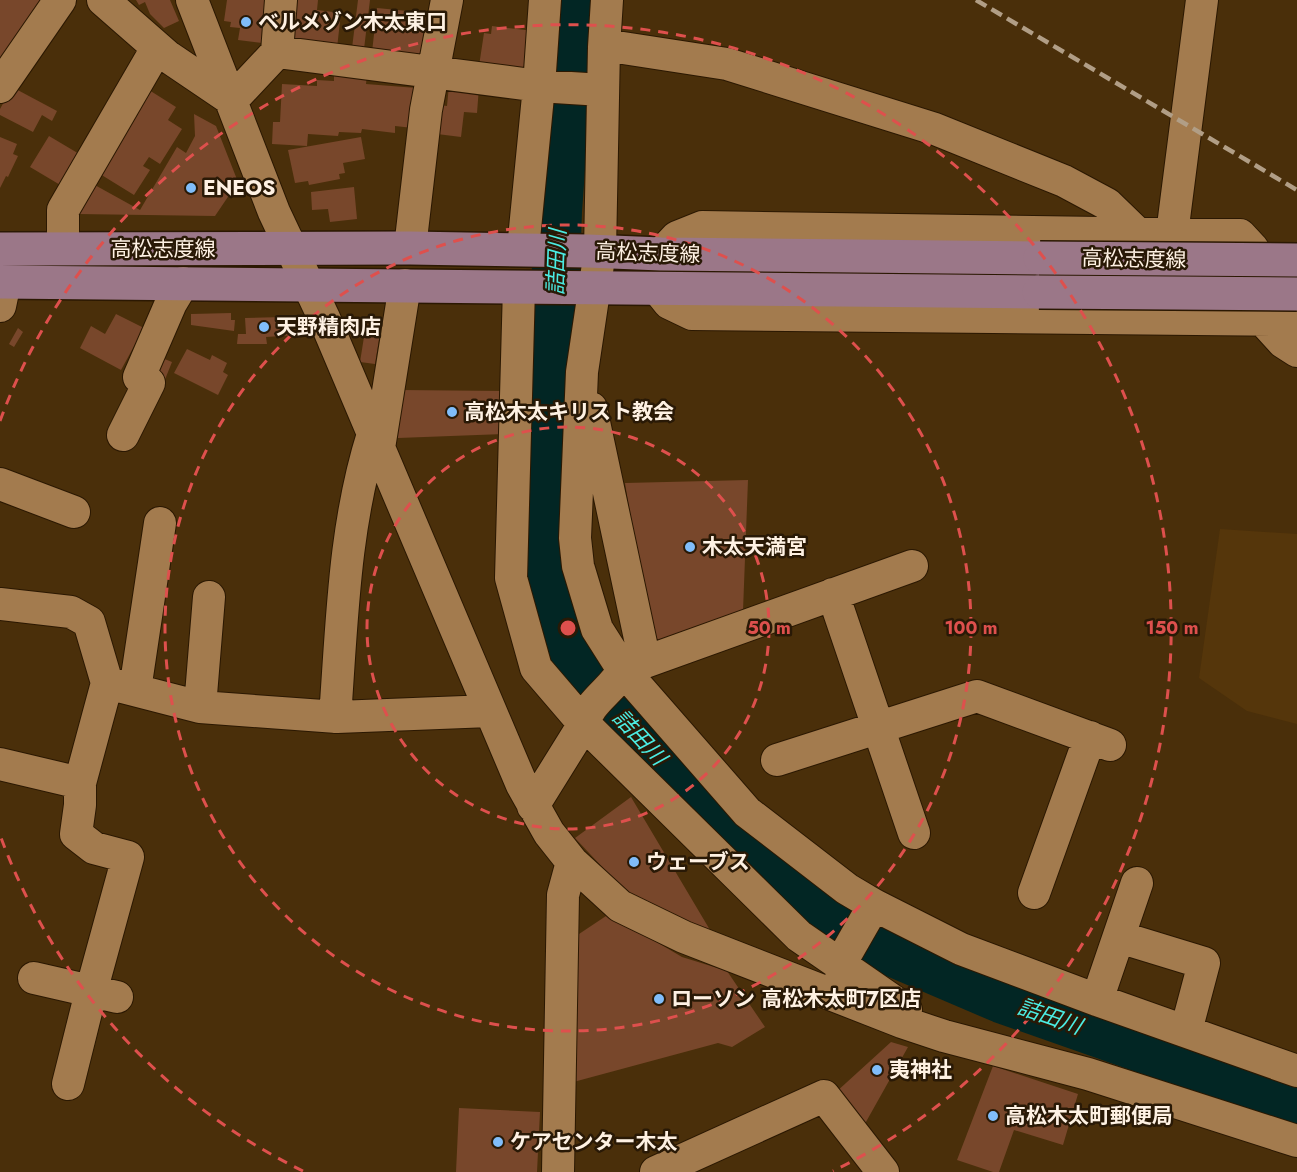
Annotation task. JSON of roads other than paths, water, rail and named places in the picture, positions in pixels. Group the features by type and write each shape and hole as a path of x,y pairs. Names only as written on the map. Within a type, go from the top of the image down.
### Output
{"main road":[{"name":"高松志度線","path":"0,249 528,249 661,254 1297,260"},
{"name":"高松志度線","path":"2,290 183,283 590,289 1297,294"}],"street":[{"path":"0,87 60,0"},
{"path":"103,0 157,48 232,100"},
{"path":"192,0 274,212 324,318 522,785 549,833 572,862 620,906 684,938 891,1018 944,1036 1088,1074 1297,1141"},
{"path":"232,100 277,52 281,0"},
{"path":"410,248 426,110 447,0"},
{"path":"528,249 545,0"},
{"path":"607,0 594,251 582,372 575,538 578,566 597,630 747,812 847,889 961,949 1297,1071"},
{"path":"1172,234 1203,0"},
{"path":"604,47 727,64 935,129 1064,181 1107,204 1138,234"},
{"path":"63,249 63,210 157,48"},
{"path":"277,52 539,86 602,90"},
{"path":"661,254 676,237 702,227 1240,235 1253,249 1263,320 1283,342 1297,351"},
{"path":"123,435 149,383 139,377 171,303 183,283"},
{"path":"335,717 348,550 367,453 376,441 405,285"},
{"path":"525,287 511,578 536,668 798,936 842,960 944,1036"},
{"path":"657,288 669,303 692,314 1297,320"},
{"path":"582,372 597,429 629,670"},
{"path":"0,484 74,512"},
{"path":"68,1084 104,994 128,858 94,848 76,834 80,783 121,686 160,523"},
{"path":"534,806 585,719 629,670 912,566"},
{"path":"833,594 914,833"},
{"path":"200,707 209,597"},
{"path":"0,604 71,612 89,622 121,686 200,707 335,717 490,711"},
{"path":"777,759 977,696 1100,741 1034,893"},
{"path":"0,764 80,783"},
{"path":"558,1172 563,895 572,862"},
{"path":"1097,1000 1137,883"},
{"path":"842,960 874,905"},
{"path":"1119,937 1204,963 1186,1031"},
{"path":"34,978 104,994"},
{"path":"656,1172 824,1096 883,1172"}],"waterway":[{"name":"詰田川","path":"573,0 558,211 544,532 549,581 572,657 596,690 730,834 805,899 877,946 1001,999 1297,1103"}],"railway":[{"path":"976,0 1297,190"}],"place":[{"name":"ベルメゾン木太東口","path":"246,22"},
{"name":"ENEOS","path":"191,188"},
{"name":"天野精肉店","path":"264,327"},
{"name":"高松木太キリスト教会","path":"452,412"},
{"name":"木太天満宮","path":"690,547"},
{"name":"ウェーブス","path":"634,862"},
{"name":"ローソン 高松木太町7区店","path":"659,999"},
{"name":"夷神社","path":"877,1070"},
{"name":"高松木太町郵便局","path":"993,1116"},
{"name":"ケアセンター木太","path":"498,1142"}]}
